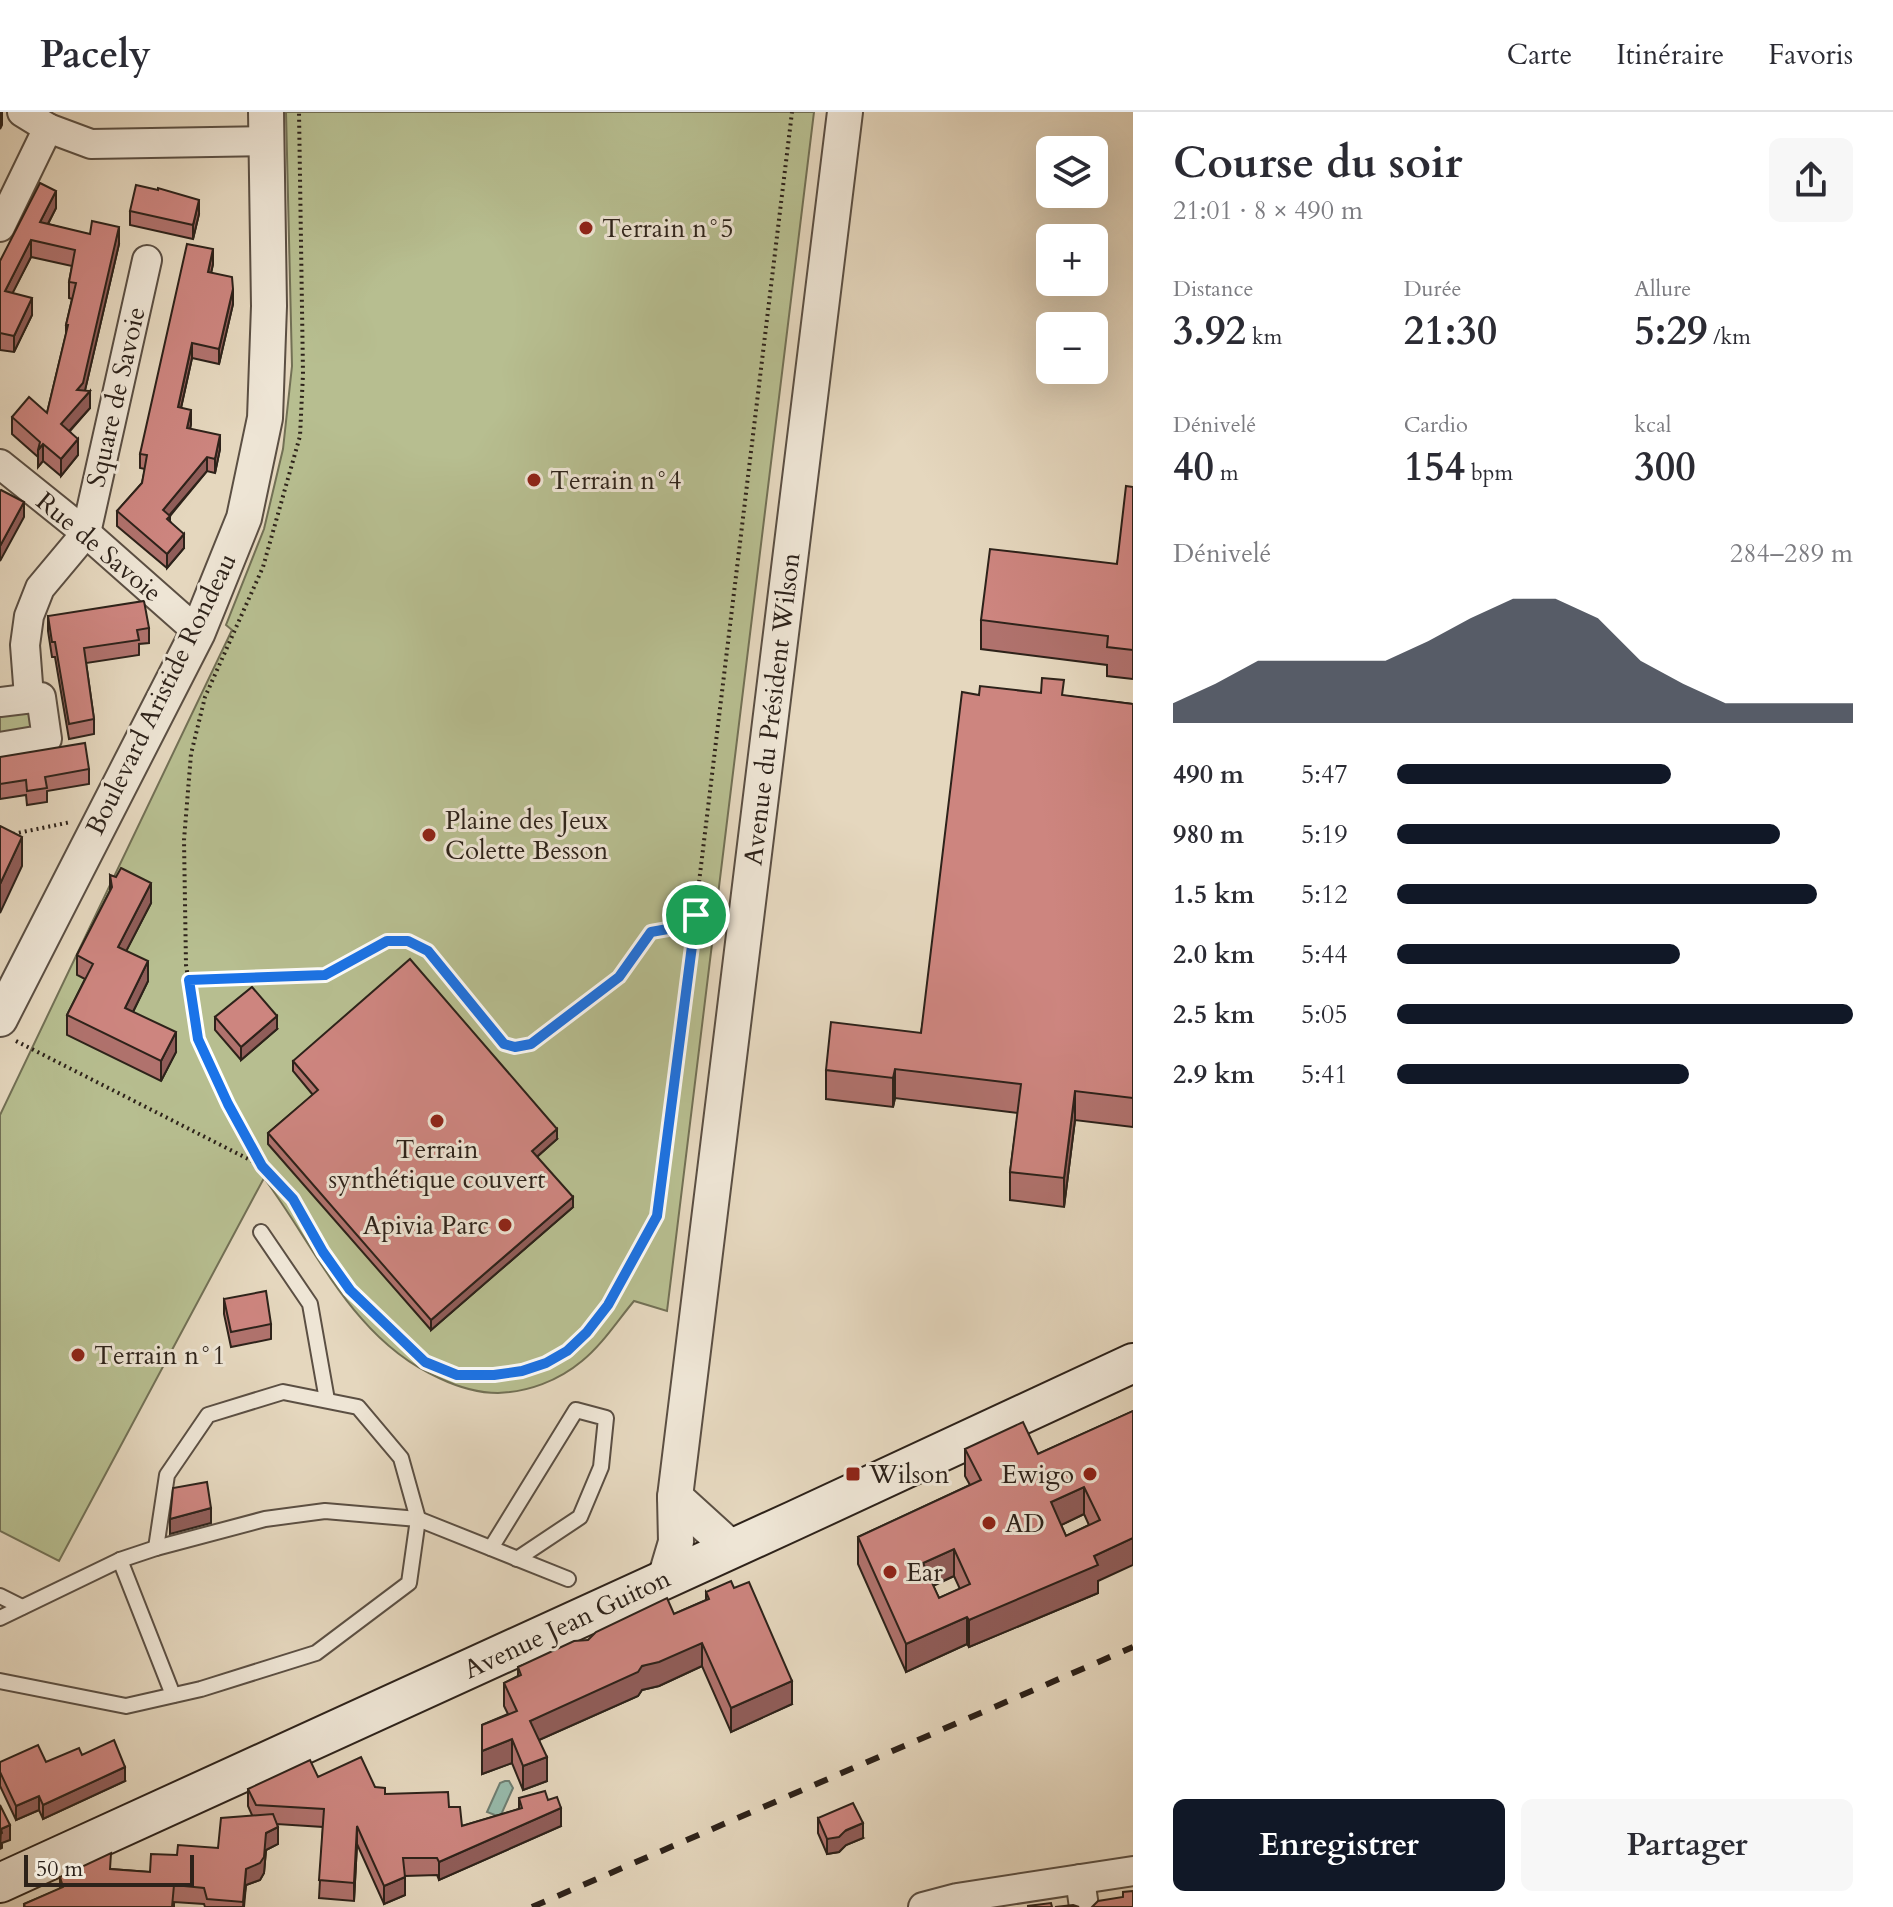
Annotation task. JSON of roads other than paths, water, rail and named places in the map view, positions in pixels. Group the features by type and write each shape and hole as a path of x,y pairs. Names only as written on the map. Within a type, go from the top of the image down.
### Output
{"main road":[{"name":"Avenue Jean Guiton","path":"0,1883 1133,1363"}],"street":[{"path":"22,112 69,138 91,144 266,127"},
{"name":"Avenue du Président Wilson","path":"665,1579 676,1542 675,1497 845,112"},
{"name":"Boulevard Aristide Rondeau","path":"5,1028 104,815 198,632 244,518 265,418 269,306 266,127"},
{"path":"0,227 48,128"},
{"name":"Square de Savoie","path":"86,533 147,260"},
{"name":"Rue de Savoie","path":"0,464 86,533 198,632"},
{"path":"29,697 25,645 29,616 40,588 86,533"},
{"path":"0,702 41,697 47,739 0,747"},
{"path":"675,1497 731,1548"},
{"path":"923,1907 957,1898 1082,1893 1133,1871"}],"lane":[{"path":"261,1232 310,1304 327,1400"},
{"path":"0,1681 126,1706 201,1689 316,1653 409,1583 418,1519 401,1458 358,1407 283,1392 208,1415 167,1475 156,1548"},
{"path":"491,1548 576,1410 606,1418 601,1467 580,1517 517,1559"},
{"path":"0,1618 120,1560 156,1548 265,1519 325,1511 418,1519 568,1579"},
{"path":"120,1560 173,1695"},
{"path":"0,1596 22,1607"}],"railway":[{"path":"532,1907 1133,1647"}],"place":[{"name":"Terrain n°5","path":"586,228"},
{"name":"Terrain n°4","path":"534,480"},
{"name":"Plaine des Jeux Colette Besson","path":"429,835"},
{"name":"Terrain synthétique couvert","path":"437,1121"},
{"name":"Apivia Parc","path":"505,1225"},
{"name":"Terrain n°1","path":"78,1355"},
{"name":"Wilson","path":"853,1474"},
{"name":"Ewigo","path":"1090,1474"},
{"name":"AD","path":"989,1523"},
{"name":"Ear","path":"890,1572"}]}
